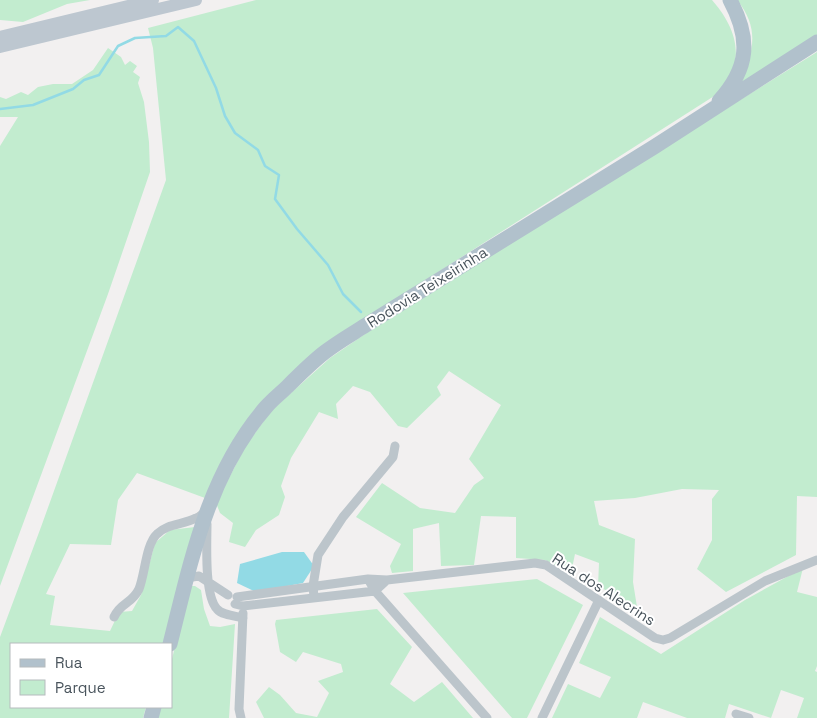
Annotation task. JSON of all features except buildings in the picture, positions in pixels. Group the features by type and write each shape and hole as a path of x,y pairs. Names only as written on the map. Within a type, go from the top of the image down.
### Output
{"main road":[{"path":"0,37 152,0"},
{"path":"0,47 196,0"},
{"path":"709,112 735,81 745,47 741,21 730,0"},
{"name":"Rodovia Teixeirinha","path":"170,643 189,562 206,511 222,472 262,412 324,353 709,112 817,42"}],"street":[{"path":"314,597 313,586 318,555 343,517 392,457 396,446"},
{"path":"114,617 118,608 132,600 138,589 152,540 157,534 172,525 196,518 206,511"},
{"path":"206,511 208,582 215,606 218,610 243,618"},
{"name":"Rua dos Alecrins","path":"233,599 368,579 387,580 535,563 546,565 655,638 663,640 670,638 765,581 817,560"},
{"path":"186,578 199,576 233,599 243,618 239,709 241,718"},
{"path":"368,579 375,591 487,718"},
{"path":"233,599 314,597 375,591 387,580"},
{"path":"542,718 599,600"},
{"path":"736,714 749,718"}],"green space":[{"path":"0,0 90,0 67,4 23,22 0,20"},
{"path":"256,0 712,0 723,14 731,30 736,48 736,57 732,72 722,91 366,318 285,382 205,498 137,473 118,500 111,545 70,544 46,594 55,596 50,625 110,631 119,612 132,611 141,595 155,543 170,530 195,527 163,643 10,643 10,708 146,708 143,718 0,718 0,637 166,180 153,48 148,28"},
{"path":"737,0 817,0 817,37 738,87 750,54 752,33 745,11"},
{"path":"108,48 121,57 125,65 130,61 137,66 133,72 140,77 138,83 144,102 149,142 150,172 108,294 0,586 0,146 18,117 0,117 0,97 6,99 21,92 28,95 38,87 53,84 72,84 93,70"},
{"path":"817,52 817,497 797,496 796,555 726,592 697,569 712,540 712,499 719,490 682,489 635,498 594,501 599,525 635,539 633,582 637,607 598,586 599,563 575,554 571,573 545,560 516,558 516,517 481,516 474,565 441,566 439,523 413,529 413,571 392,573 390,566 401,544 356,517 382,483 420,508 455,513 474,485 484,478 469,459 501,405 449,371 437,387 441,395 407,428 398,426 370,392 353,386 336,404 338,419 319,412 291,458 281,486 285,497 279,515 256,530 245,547 229,542 233,523 220,513 216,503 245,447 271,411 330,358 368,332"},
{"path":"803,568 797,592 817,597 817,666 815,671 817,672 817,718 797,718 804,698 781,690 771,718 729,704 725,718 687,718 643,702 637,718 552,718 568,684 600,698 611,677 579,663 600,617 661,654 745,600"},
{"path":"537,579 583,605 527,718 512,718 403,593"},
{"path":"190,586 195,586 201,590 204,609 210,626 220,627 235,624 229,718 158,718 161,708 172,708 172,659"},
{"path":"377,609 412,647 390,684 414,702 442,682 473,718 264,718 256,702 269,687 280,695 296,713 317,717 329,693 318,681 343,672 341,664 303,652 296,662 280,652 276,620"}],"water":[{"path":"282,552 304,552 314,566 303,583 256,592 237,583 240,564"}],"waterway":[{"path":"0,109 33,105 73,89 84,80 99,75 118,46 135,38 166,36 178,27 194,41 216,88 225,116 235,133 258,150 265,166 279,175 275,199 297,229 328,265 343,294 361,312"}]}
